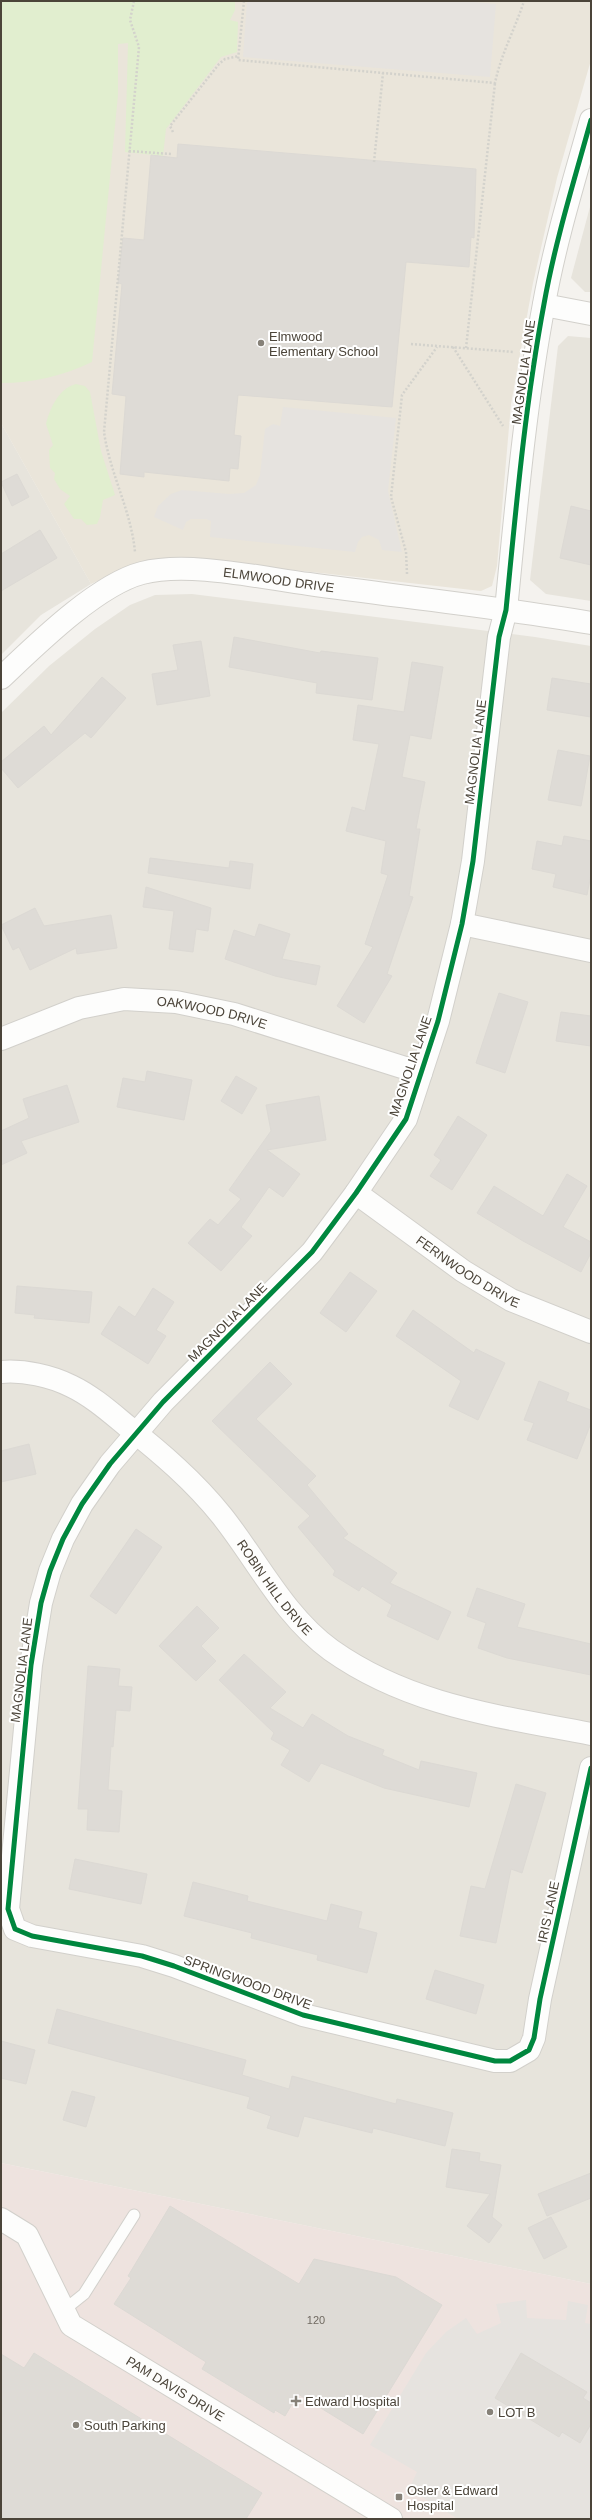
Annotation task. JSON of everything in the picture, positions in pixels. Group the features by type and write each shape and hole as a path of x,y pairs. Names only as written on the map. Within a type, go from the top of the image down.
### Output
{"street":[{"name":"MAGNOLIA LANE","path":"15,1928 8,1909 31,1665 41,1604 53,1564 63,1538 78,1511 110,1464 163,1402 312,1252 356,1193 406,1119 438,1021 462,924 473,861 499,637 506,610 528,413 544,305 591,120"},
{"path":"544,305 591,314"},
{"name":"ELMWOOD DRIVE","path":"1,678 53,630 94,599 122,582 142,573 192,570 223,572 506,610 591,623"},
{"path":"462,924 591,951"},
{"name":"OAKWOOD DRIVE","path":"1,1039 79,1008 124,999 176,1002 234,1014 421,1073"},
{"name":"FERNWOOD DRIVE","path":"356,1193 463,1271 512,1300 591,1332"},
{"name":"ROBIN HILL DRIVE","path":"1,1372 34,1374 71,1385 96,1400 137,1433 194,1484 222,1516 292,1612 309,1632 331,1649 375,1677 405,1691 460,1709 591,1734"},
{"name":"IRIS LANE","path":"520,2057 528,2050 534,2038 540,1999 591,1768"},
{"name":"SPRINGWOOD DRIVE","path":"15,1928 32,1936 88,1945 168,1964 303,2015 478,2059 510,2061 520,2057"},
{"name":"PAM DAVIS DRIVE","path":"1,2219 27,2235 71,2324 391,2519"}],"lane":[{"path":"64,2310 84,2294 134,2215"}],"path":[{"path":"134,1 130,20 139,46 104,432 107,456 133,529 136,558"},
{"path":"244,1 238,60 495,83"},
{"path":"466,348 495,83 499,64 516,27 524,1"},
{"path":"173,132 170,126 219,64 225,59 239,56"},
{"path":"374,162 383,73"},
{"path":"129,150 171,154"},
{"path":"411,344 519,353"},
{"path":"408,578 406,552 391,497 402,395 438,347"},
{"path":"453,347 504,429"}],"shaded area":[{"name":"Elmwood Elementary School","path":"1,1 591,1 591,60 557,178 533,283 511,404 497,566 492,586 481,591 177,557 134,564 91,584 1,423"},
{"path":"247,1 464,1 496,4 490,77 243,57"},
{"path":"591,203 591,292 585,292 571,278"},
{"path":"568,336 591,338 591,601 546,594 530,580 558,346"},
{"path":"283,407 396,418 388,491 402,552 382,550 379,540 369,535 362,537 358,542 355,552 210,537 211,521 206,519 191,519 186,522 183,530 154,517 158,506 171,494 182,490 229,494 244,493 256,485 260,475 265,429 273,424 280,426"},
{"path":"1,423 91,584 41,615 1,655"},
{"path":"192,594 535,637 591,646 591,2284 1,2163 1,713 49,666 95,629 130,605 155,595"},
{"name":"Edward Hospital","path":"1,2163 591,2284 591,2519 1,2519"},
{"name":"LOT B","path":"526,2300 527,2318 566,2320 568,2301 588,2305 585,2323 591,2324 591,2519 458,2519 409,2489 417,2472 370,2445 426,2353 446,2332 466,2318 477,2334 501,2323 496,2304"}],"green space":[{"path":"1,1 235,1 235,10 230,20 238,22 237,52 221,57 166,129 163,156 125,152 128,43 118,44 118,95 92,362 48,378 13,383 1,383"},
{"path":"76,384 85,386 90,392 101,451 115,495 103,500 100,517 97,524 87,525 81,519 74,519 64,504 70,496 60,489 54,479 55,473 50,468 49,450 53,445 46,424 53,405 60,394 70,386"}],"building":[{"path":"178,144 476,169 474,238 471,237 469,267 406,262 392,407 238,395 234,435 241,436 238,469 230,468 229,481 144,472 144,477 120,474 126,396 112,394 122,284 118,283 123,238 144,240 151,155 177,158"},
{"path":"17,474 29,497 12,506 1,482"},
{"path":"571,506 591,511 591,565 560,558"},
{"path":"40,530 57,558 1,591 1,554"},
{"path":"234,637 320,653 321,651 378,658 372,700 316,693 317,683 229,667"},
{"path":"201,641 210,696 157,705 152,674 178,670 173,645"},
{"path":"412,662 443,667 431,739 410,735 402,777 425,782 416,829 420,829 409,896 413,897 387,974 392,976 364,1023 337,1006 373,947 365,944 388,875 381,873 386,841 346,831 352,807 365,811 379,744 353,740 358,705 404,712"},
{"path":"102,677 126,698 91,738 85,733 18,788 1,768 1,762 44,726 51,735"},
{"path":"552,678 591,684 591,717 547,710"},
{"path":"558,750 590,756 581,806 548,800"},
{"path":"564,836 591,841 591,874 587,895 553,887 556,874 532,869 537,841 562,846"},
{"path":"150,858 229,868 230,861 253,864 250,889 148,873"},
{"path":"146,887 211,908 208,931 196,929 193,952 169,949 174,911 143,907"},
{"path":"35,908 44,926 111,915 117,948 77,954 76,948 30,970 19,947 13,950 1,925"},
{"path":"259,924 290,934 282,959 320,966 316,985 275,976 225,959 234,930 255,937"},
{"path":"499,993 528,1002 505,1073 476,1063"},
{"path":"561,1012 591,1016 591,1046 556,1041"},
{"path":"147,1071 192,1080 184,1120 117,1107 123,1078 145,1082"},
{"path":"236,1076 257,1088 242,1114 221,1101"},
{"path":"67,1085 79,1122 21,1141 27,1153 1,1165 1,1131 29,1118 23,1099"},
{"path":"319,1096 326,1140 267,1150 300,1174 283,1197 269,1187 241,1227 252,1236 221,1271 188,1243 210,1219 218,1225 241,1199 229,1190 271,1131 266,1105"},
{"path":"458,1116 487,1135 452,1190 430,1176 441,1160 434,1155"},
{"path":"567,1174 587,1186 563,1227 591,1242 591,1253 581,1272 523,1241 477,1213 494,1186 543,1216"},
{"path":"350,1272 377,1291 346,1332 320,1313"},
{"path":"17,1286 92,1292 89,1323 34,1318 35,1315 15,1313"},
{"path":"153,1288 174,1302 156,1330 166,1336 148,1364 101,1334 119,1306 135,1317"},
{"path":"413,1310 474,1353 476,1349 505,1363 478,1420 449,1406 461,1381 396,1336"},
{"path":"270,1362 292,1384 256,1419 316,1476 307,1485 348,1534 343,1538 397,1573 390,1583 451,1612 438,1640 387,1616 392,1605 362,1586 359,1591 333,1575 335,1571 298,1527 310,1516 212,1421"},
{"path":"539,1381 569,1393 566,1401 591,1410 591,1423 577,1459 527,1440 534,1423 524,1420"},
{"path":"29,1444 36,1474 1,1482 1,1451"},
{"path":"136,1529 162,1547 116,1614 90,1596"},
{"path":"477,1588 525,1604 517,1627 591,1644 591,1675 507,1658 478,1648 486,1623 467,1616"},
{"path":"197,1606 219,1628 201,1646 216,1661 196,1681 159,1646"},
{"path":"244,1654 286,1692 270,1708 303,1728 312,1714 348,1736 384,1750 382,1755 419,1770 421,1761 477,1773 469,1807 384,1788 321,1763 309,1782 281,1765 290,1750 271,1739 274,1733 219,1680"},
{"path":"88,1666 120,1669 118,1686 132,1687 130,1711 116,1710 113,1747 111,1746 108,1790 122,1791 119,1832 87,1830 88,1809 78,1809"},
{"path":"516,1784 546,1793 522,1873 511,1869 496,1943 460,1936 471,1886 485,1889"},
{"path":"75,1859 147,1874 141,1904 69,1889"},
{"path":"193,1882 248,1896 247,1901 327,1921 331,1904 362,1912 358,1928 377,1933 367,1973 317,1960 318,1955 251,1938 252,1933 184,1916"},
{"path":"435,1970 484,1985 476,2014 426,1999"},
{"path":"57,2009 246,2060 242,2075 289,2089 292,2076 396,2104 397,2099 453,2113 445,2146 373,2128 372,2133 304,2116 298,2137 267,2128 271,2116 247,2108 250,2097 48,2043"},
{"path":"1,2041 35,2050 26,2084 1,2078"},
{"path":"72,2091 95,2097 86,2127 63,2120"},
{"path":"452,2149 480,2153 479,2161 501,2165 492,2217 502,2225 489,2243 467,2226 490,2194 446,2187"},
{"path":"591,2173 591,2198 547,2216 538,2194"},
{"path":"170,2206 299,2284 314,2259 396,2277 442,2305 363,2434 298,2394 285,2416 275,2410 274,2413 202,2369 206,2362 114,2304 131,2278 128,2276"},
{"path":"551,2217 567,2247 544,2259 528,2228"},
{"name":"South Parking","path":"34,2353 262,2493 246,2519 1,2519 1,2354 24,2368"},
{"path":"521,2353 587,2392 583,2398 591,2403 591,2424 580,2443 562,2432 559,2437 495,2398"}],"cycle path":[{"path":"591,120 565,212 548,281 537,342 531,380 513,533 506,610 499,637 473,861 462,924 438,1021 406,1119 356,1193 312,1252 163,1402 110,1464 82,1504 63,1539 50,1571 41,1603 31,1665 8,1909 15,1929 32,1936 142,1956 174,1966 303,2015 495,2061 510,2061 529,2050 534,2038 540,1999 591,1768"}],"place":[{"name":"Elmwood Elementary School","path":"261,343"},
{"name":"Edward Hospital","path":"296,2401"},
{"name":"LOT B","path":"490,2412"},
{"name":"South Parking","path":"76,2425"},
{"name":"Osler & Edward Hospital","path":"399,2497"}]}
